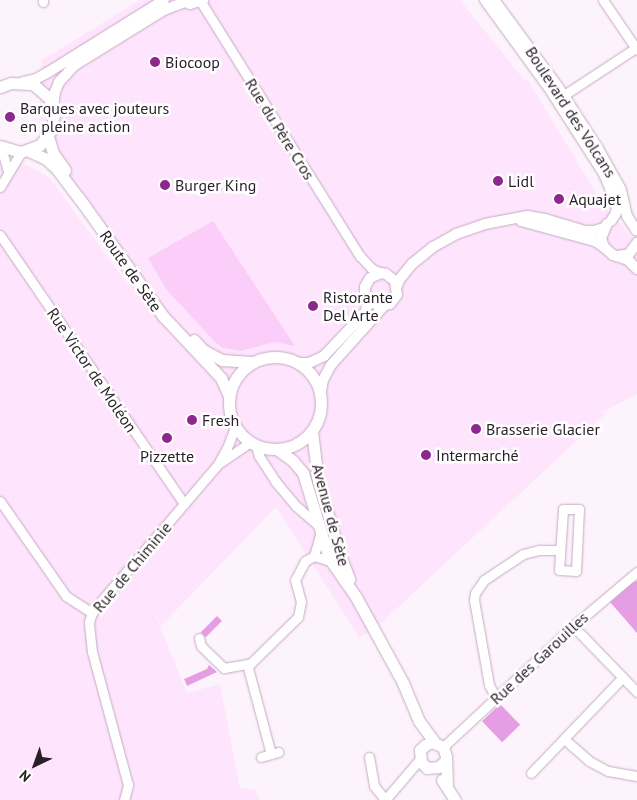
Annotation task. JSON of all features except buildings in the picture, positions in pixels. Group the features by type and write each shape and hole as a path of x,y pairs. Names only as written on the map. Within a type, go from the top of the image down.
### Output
{"main road":[{"path":"0,87 22,82 42,90 53,108 54,121 48,136 40,145 25,151"},
{"name":"Route de Sète","path":"48,136 53,153 168,312 186,332 203,350 217,358 234,362 252,362"},
{"name":"Route de Sète","path":"1,147 25,151 46,159 56,168 164,316 221,378 229,396"},
{"path":"275,356 298,363 316,381 321,392 322,406 319,420 312,432 302,441 278,450 253,444 235,427 230,417 229,396 233,382 241,371 252,362 275,356"},
{"name":"Avenue de Sète","path":"312,432 318,481 340,555 356,597"},
{"name":"Avenue de Sète","path":"278,450 293,461 303,473 330,561 356,597 403,683 419,720 425,760"},
{"name":"Avenue de Sète","path":"419,720 439,745"},
{"path":"425,760 428,743 439,745 445,752 444,761 447,786"},
{"path":"425,760 439,767 444,761"},
{"path":"425,760 447,786 454,800"}],"street":[{"path":"22,82 36,79 47,73 164,0"},
{"name":"Boulevard des Volcans","path":"485,0 552,91 604,174 617,204 616,213 601,238 604,248"},
{"name":"Boulevard des Volcans","path":"494,0 564,96 611,171 625,201 627,216 636,232"},
{"path":"564,96 636,49 602,0"},
{"path":"53,108 55,92 59,82 75,65 164,10 183,1 190,4 202,1"},
{"name":"Rue du Père Cros","path":"202,1 360,256 367,274 366,282"},
{"path":"1,147 8,170"},
{"path":"0,187 8,170 25,151"},
{"path":"298,363 310,363 324,356 365,312 368,308 366,282 370,278 394,273 412,264 443,241 456,234 485,224 536,217 594,232 622,220 628,222 636,232"},
{"path":"515,220 595,242 607,252 628,260 637,269"},
{"name":"Rue Victor de Moléon","path":"0,235 184,504"},
{"path":"618,256 629,254 637,245"},
{"path":"637,245 637,256"},
{"name":"Rue du Père Cros","path":"360,256 371,268 383,274"},
{"path":"321,392 323,380 331,364 384,306 394,300 399,280 412,264"},
{"path":"383,274 392,277 397,286"},
{"path":"366,296 374,304 384,306"},
{"name":"Rue de Chiminie","path":"124,800 128,785 88,630 92,613 218,464 235,427"},
{"path":"253,444 275,481 319,529 314,556"},
{"name":"Rue de Chiminie","path":"218,464 253,444"},
{"path":"0,501 66,596 92,613"},
{"path":"563,509 579,509 576,571 559,570 560,550 563,509"},
{"path":"496,698 489,685 475,593 489,576 523,554 539,550 560,550"},
{"path":"199,638 201,646 224,668 247,664 268,649 298,618 301,602 296,586 296,574 305,561 314,556 330,561"},
{"name":"Rue des Garouilles","path":"439,745 496,698 573,626 637,572"},
{"path":"573,626 637,692"},
{"path":"247,664 274,754 260,757"},
{"path":"531,773 622,678"},
{"path":"564,739 589,761 608,771 637,776"},
{"path":"369,757 374,786 384,800 425,760"}],"shaded area":[{"path":"140,0 460,0 525,81 527,79 604,206 637,242 637,394 602,412 604,415 378,626 359,637 276,507 161,626 151,604 187,693 220,684 240,788 256,790 260,800 0,800 0,157 28,166 49,177 139,300 47,152 39,109 42,60"},
{"path":"213,221 295,346 275,342 240,351 223,348 215,342 166,289 148,258"},
{"path":"637,581 637,633 610,602 630,583"},
{"path":"217,616 222,621 206,637 201,632"},
{"path":"209,665 217,672 187,686 184,679 207,669"},
{"path":"500,704 520,725 502,742 482,721"}],"place":[{"name":"Biocoop","path":"155,62"},
{"name":"Barques avec jouteurs en pleine action","path":"10,117"},
{"name":"Lidl","path":"498,181"},
{"name":"Burger King","path":"165,185"},
{"name":"Aquajet","path":"559,199"},
{"name":"Ristorante Del Arte","path":"313,306"},
{"name":"Fresh","path":"192,420"},
{"name":"Brasserie Glacier","path":"476,429"},
{"name":"Pizzette","path":"167,438"},
{"name":"Intermarché","path":"426,455"}]}
